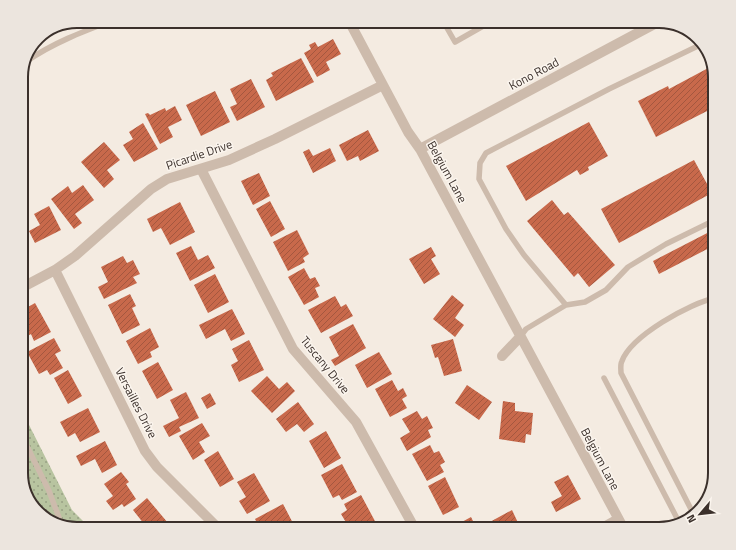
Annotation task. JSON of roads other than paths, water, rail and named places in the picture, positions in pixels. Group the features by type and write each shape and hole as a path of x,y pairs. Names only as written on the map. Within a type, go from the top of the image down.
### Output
{"street":[{"name":"Belgium Lane","path":"352,28 408,132 420,149 620,522"},
{"name":"Kono Road","path":"420,149 647,28"},
{"name":"Picardie Drive","path":"28,284 55,270 75,256 151,189 168,178 229,160 383,86"},
{"name":"Tuscany Drive","path":"201,169 293,349 356,422 411,522"},
{"name":"Versailles Drive","path":"55,270 145,451 157,467 211,522"},
{"path":"502,356 520,337"},
{"path":"613,522 618,519"}],"lane":[{"path":"32,57 74,35 92,28"},
{"path":"447,28 455,42 480,28"},
{"path":"566,305 524,254 506,229 479,179 480,163 486,153 609,89 697,46"},
{"path":"520,337 526,329 566,305 584,302 606,290 628,267 666,244 708,223"},
{"path":"683,494 621,373 621,361 632,347 656,326 681,310 708,299"},
{"path":"604,378 677,518"},
{"path":"28,448 49,491 59,518"}]}
